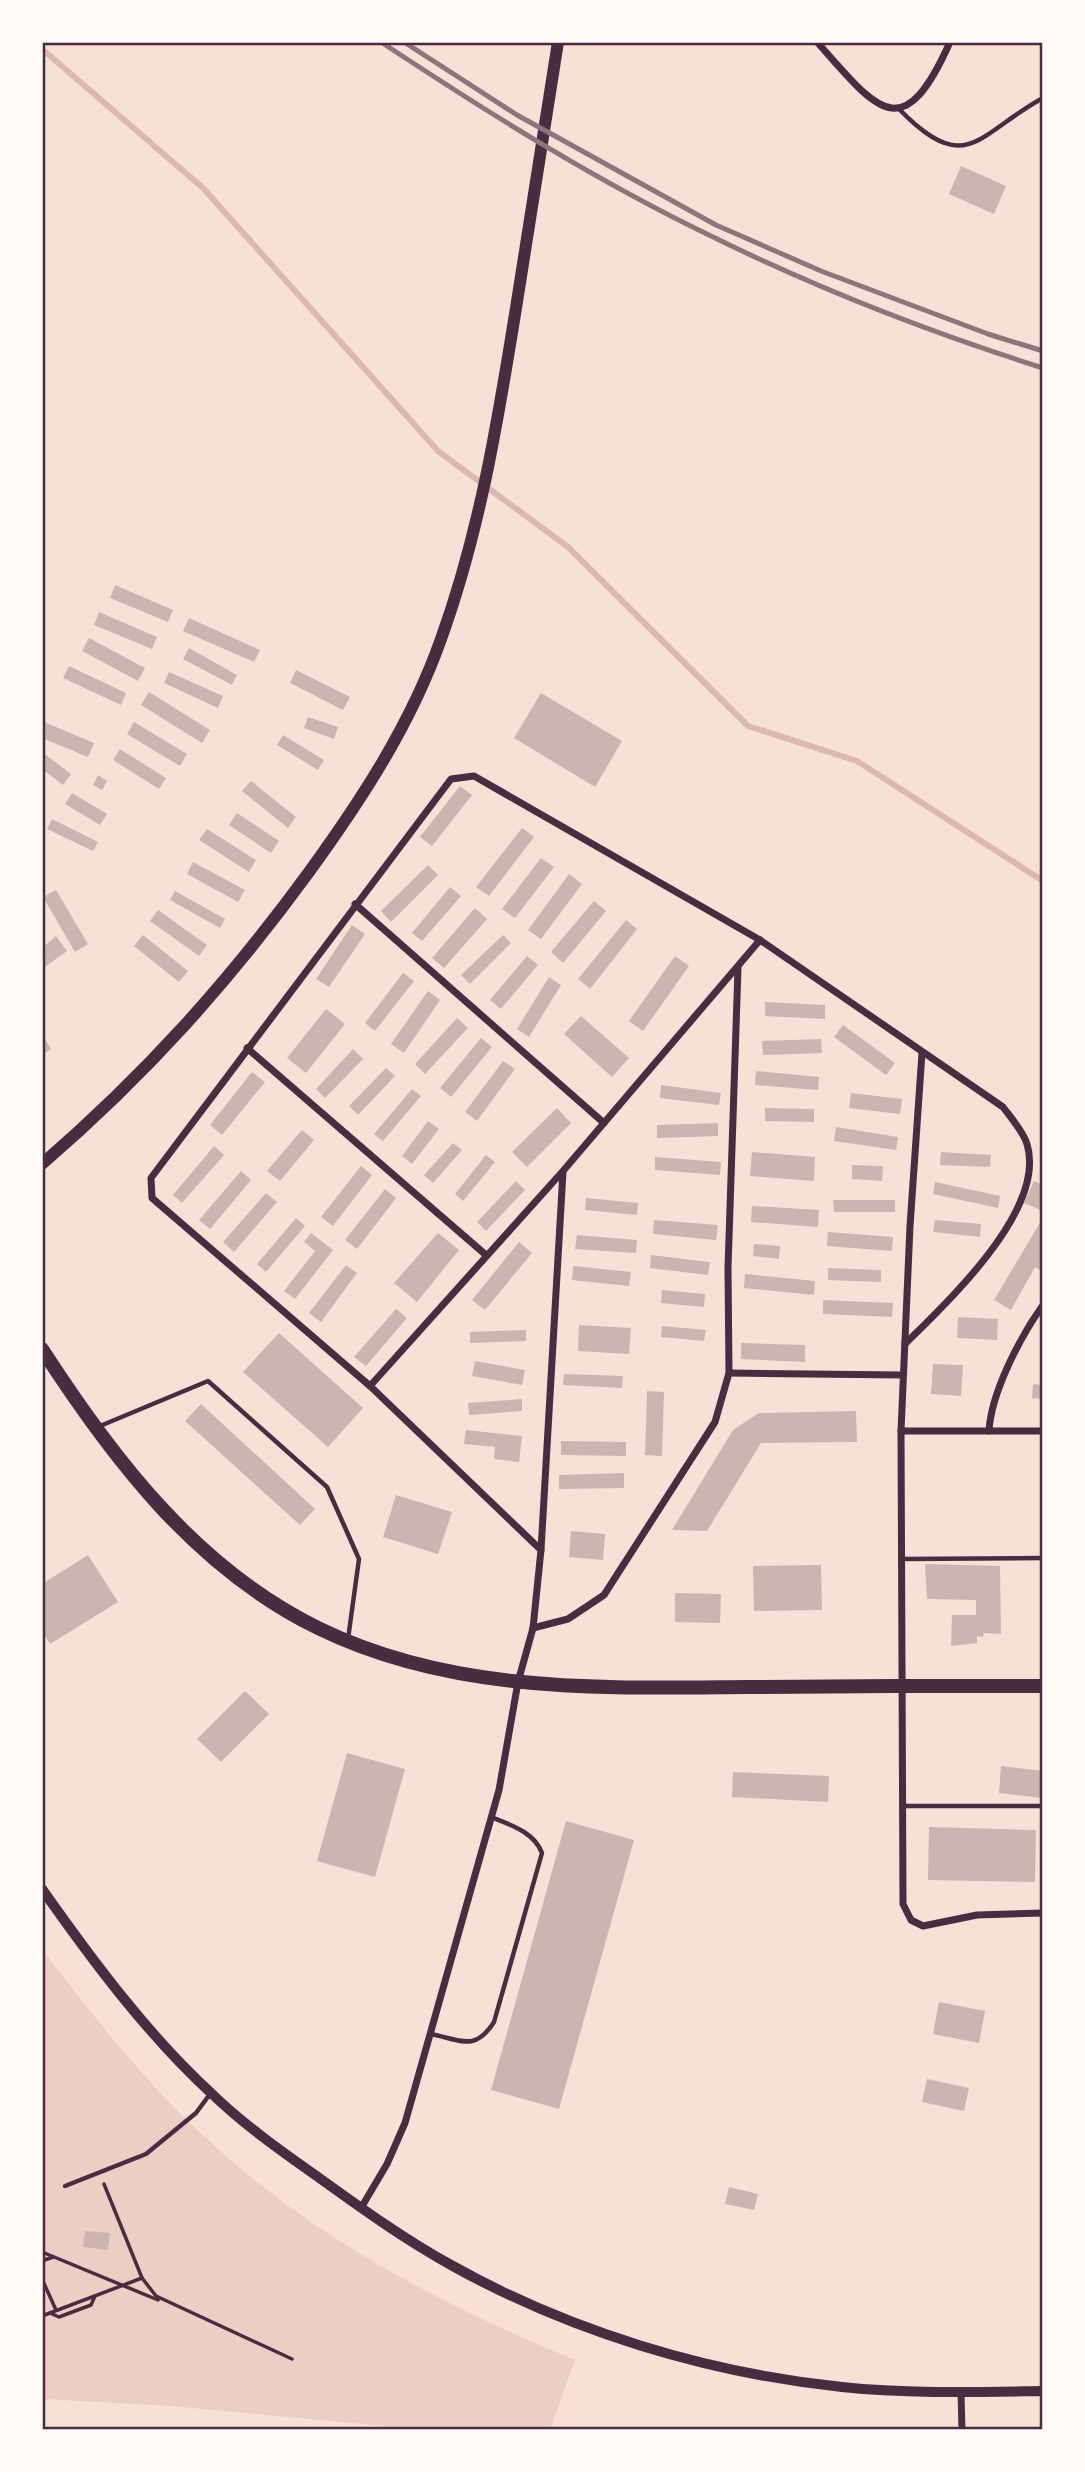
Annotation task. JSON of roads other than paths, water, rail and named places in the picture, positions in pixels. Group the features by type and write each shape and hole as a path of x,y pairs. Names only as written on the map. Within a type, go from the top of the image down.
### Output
{"main road":[{"path":"42,1164 104,1111 159,1057 215,994 286,904 376,774 408,717 440,642 463,573 498,422 558,42"},
{"path":"42,1349 95,1428 160,1509 206,1552 257,1591 318,1628 383,1654 448,1670 572,1688 1043,1686"}],"street":[{"path":"817,42 866,96 884,107 899,110 914,102 950,42"},
{"path":"541,1550 370,1386 152,1198 151,1178 451,779 474,776 760,940 1003,1107 1027,1143 1030,1168 1020,1202 999,1242 957,1292 905,1344"},
{"path":"355,904 604,1122"},
{"path":"370,1386 563,1171 760,940"},
{"path":"533,1628 568,1619 604,1595 715,1422 729,1373 728,1268 738,968"},
{"path":"247,1048 486,1255"},
{"path":"922,1053 901,1431 903,1904 911,1920 923,1926 977,1916 1043,1913"},
{"path":"360,2208 387,2164 405,2123 491,1817 508,1748 518,1682 533,1628 541,1550 563,1171"},
{"path":"989,1431 990,1409 1031,1321 1043,1305"},
{"path":"729,1373 903,1375"},
{"path":"901,1431 1043,1431"},
{"path":"42,1889 130,2005 211,2093 281,2151 360,2208 451,2264 541,2308 664,2353 842,2387 961,2392 1043,2391"},
{"path":"961,2392 962,2430"}],"lane":[{"path":"899,110 930,139 951,146 973,144 1017,112 1043,98"},
{"path":"95,1428 208,1381 327,1487 359,1559 348,1640"},
{"path":"902,1559 1043,1558"},
{"path":"903,1806 1043,1806"},
{"path":"430,2034 473,2042 484,2038 489,2030 542,1853 539,1844 528,1834 491,1817"},
{"path":"65,2186 146,2154 196,2113 211,2093"}],"waterway":[{"path":"42,49 203,188 438,451 568,547 748,726 857,761 1043,881"}],"railway":[{"path":"381,42 542,144 709,235 873,308 1043,368"},
{"path":"404,42 517,115 716,225 821,271 988,334 1043,351"}]}
